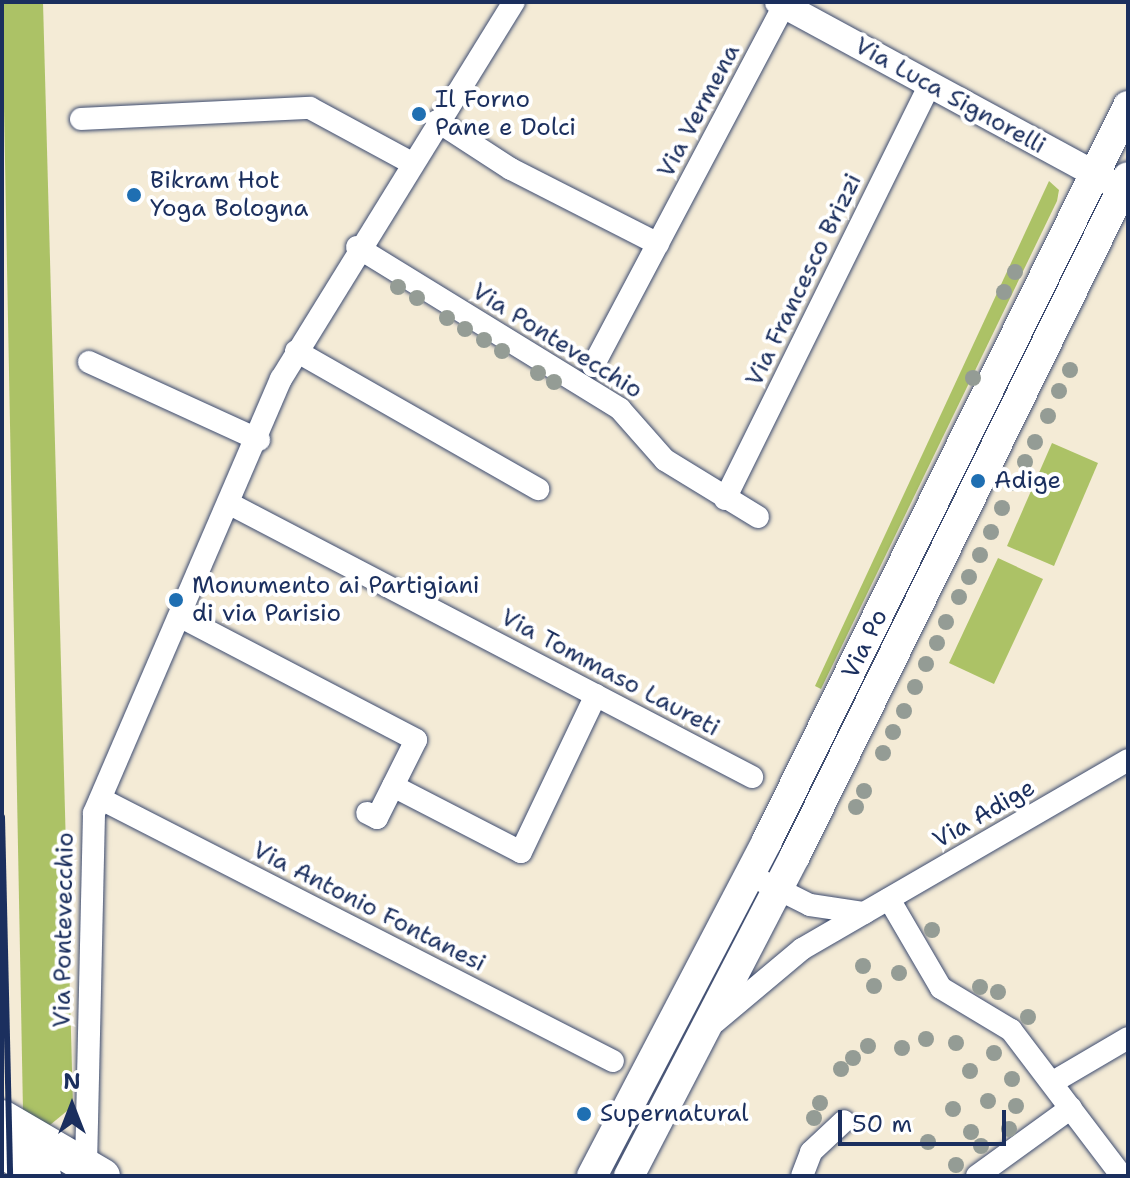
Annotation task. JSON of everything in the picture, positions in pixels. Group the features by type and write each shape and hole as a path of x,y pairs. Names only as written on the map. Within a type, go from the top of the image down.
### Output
{"main road":[{"name":"Via Po","path":"592,1176 750,875 1128,106"},
{"name":"Via Po","path":"629,1176 778,890 1125,183"},
{"path":"2,1117 95,1171"},
{"path":"2,1151 44,1176"}],"street":[{"name":"Via Pontevecchio","path":"95,1171 90,836 101,799 183,618 296,351 410,162 514,2"},
{"name":"Via Luca Signorelli","path":"783,3 1093,174 1125,183"},
{"name":"Via Vermena","path":"593,366 783,3"},
{"name":"Via Francesco Brizzi","path":"725,499 930,84"},
{"path":"81,119 310,108 410,162"},
{"path":"437,121 552,190 658,244"},
{"name":"Via Pontevecchio","path":"357,247 620,409 665,460 758,517"},
{"path":"296,351 538,489"},
{"path":"89,362 259,440"},
{"name":"Via Tommaso Laureti","path":"232,505 752,777"},
{"path":"183,618 419,733 377,818 367,813"},
{"path":"393,786 521,852 596,695"},
{"name":"Via Adige","path":"700,1036 779,964 1128,760"},
{"name":"Via Antonio Fontanesi","path":"101,799 613,1061"},
{"path":"750,875 823,909 866,913"},
{"path":"889,899 941,988 1011,1030 1122,1176"},
{"path":"1053,1082 1128,1038"},
{"path":"977,1176 1071,1108"},
{"path":"802,1176 811,1152 844,1121"}],"green space":[{"path":"2,2 43,2 73,1106 50,1125 23,1111"},
{"path":"1049,181 1059,190 1057,201 821,689 815,686"},
{"path":"1052,443 1098,463 1054,566 1007,546"},
{"path":"998,558 1043,579 994,684 949,663"}],"railway":[{"path":"2,817 10,1176"}],"place":[{"name":"Il Forno Pane e Dolci","path":"419,114"},
{"name":"Bikram Hot Yoga Bologna","path":"134,195"},
{"name":"Adige","path":"978,481"},
{"name":"Monumento ai Partigiani di via Parisio","path":"176,600"},
{"name":"Supernatural","path":"584,1114"}]}
